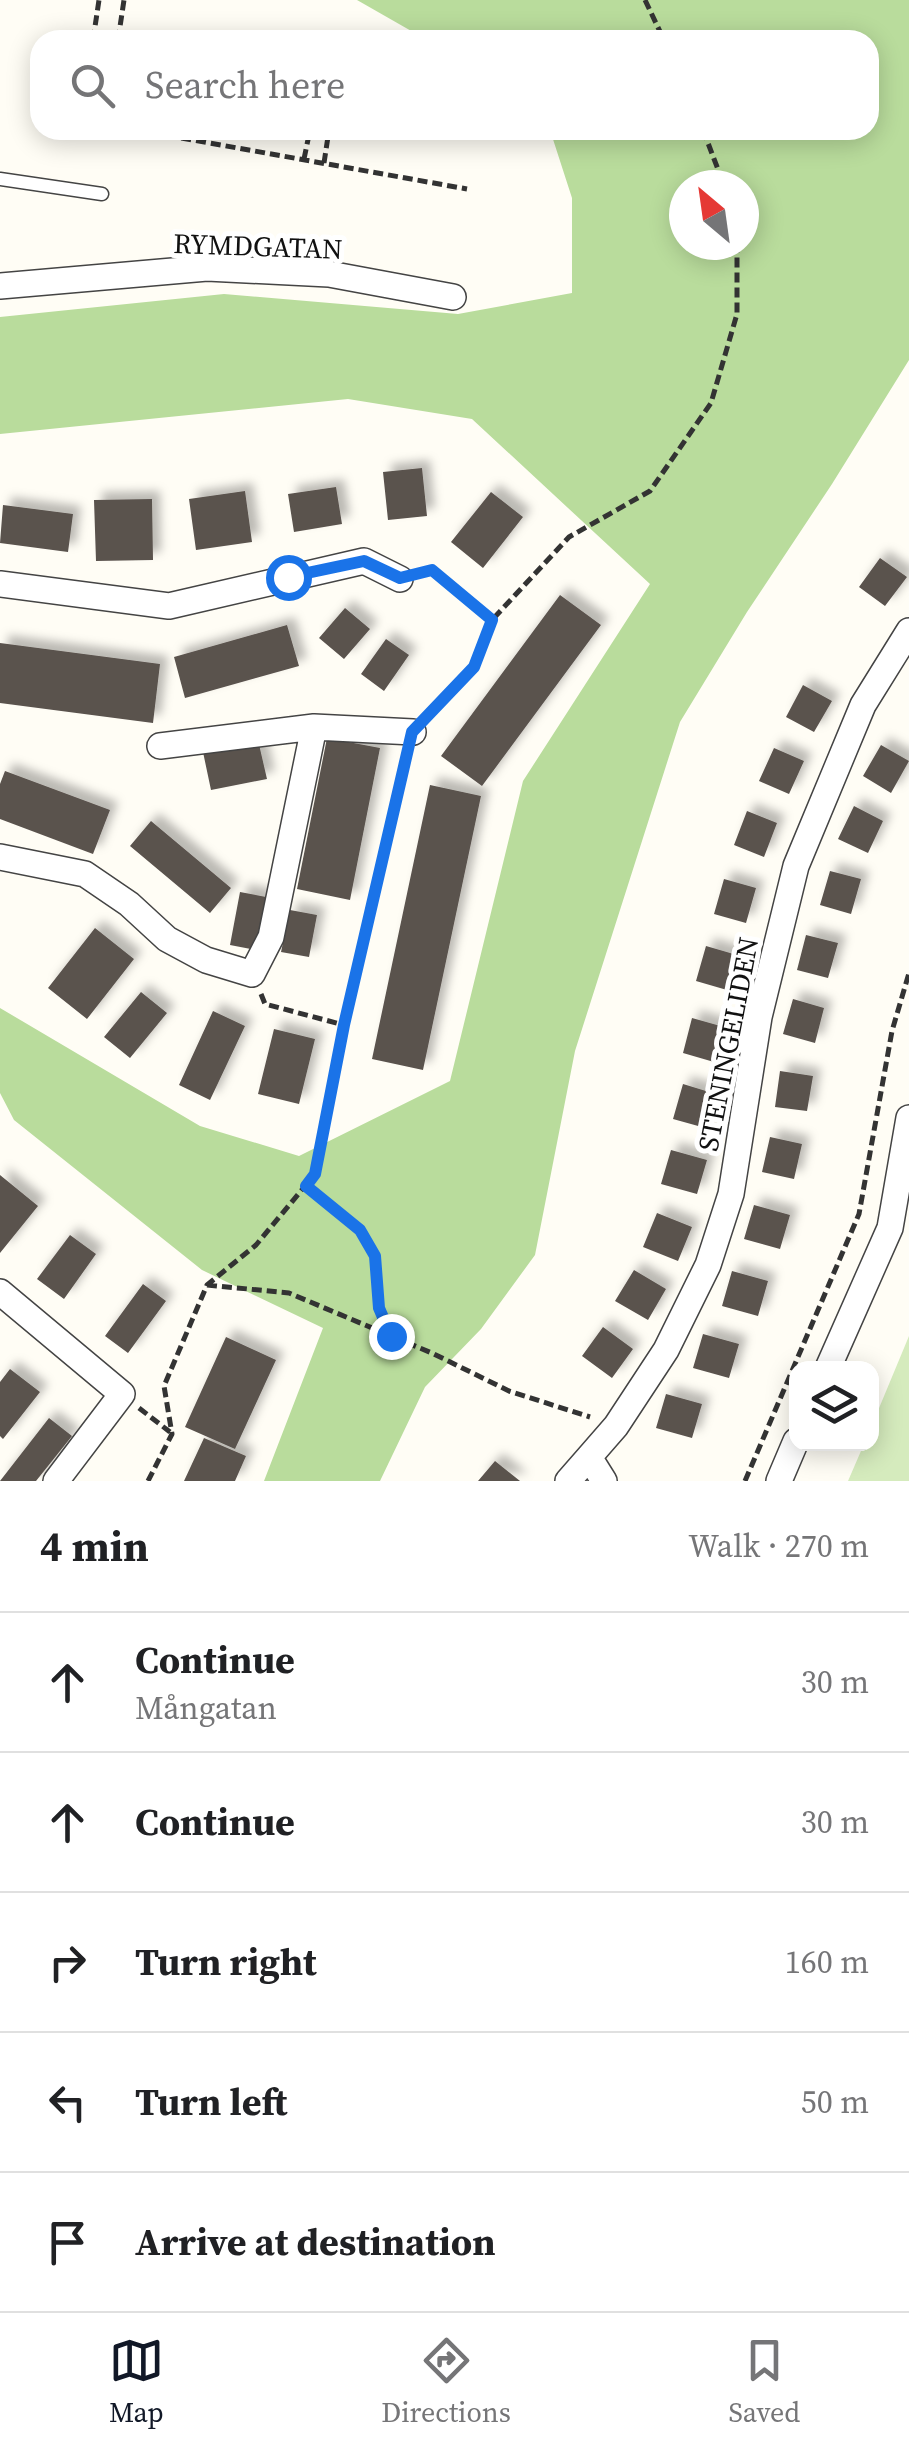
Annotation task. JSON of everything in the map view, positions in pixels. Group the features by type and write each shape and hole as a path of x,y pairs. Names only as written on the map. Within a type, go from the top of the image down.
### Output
{"street":[{"name":"RYMDGATAN","path":"0,286 207,268 329,274 454,297"},
{"path":"0,584 169,606 364,561 400,578"},
{"name":"STENINGELIDEN","path":"568,1481 616,1426 666,1350 708,1265 731,1194 759,1017 796,866 864,705 909,631"},
{"path":"160,746 314,727 412,732"},
{"path":"0,857 85,874 129,904 168,939 206,960 252,974 271,937 314,727"},
{"path":"831,1361 890,1228 909,1118"},
{"path":"0,1292 122,1394 56,1481"},
{"path":"779,1481 792,1451"},
{"path":"589,1457 604,1481"}],"lane":[{"path":"0,179 102,194"}],"path":[{"path":"94,30 99,0"},
{"path":"120,30 124,0"},
{"path":"645,0 659,30"},
{"path":"195,140 467,189"},
{"path":"304,159 308,140"},
{"path":"324,163 328,140"},
{"path":"707,140 718,170"},
{"path":"148,1481 172,1434 164,1386 206,1286 256,1244 315,1174 344,1025 412,732 474,667 492,620 569,537 650,490 711,403 736,314 736,260"},
{"path":"400,578 432,570 492,620"},
{"path":"745,1481 858,1214 892,1030 909,973"},
{"path":"252,974 265,1004 344,1025"},
{"path":"306,1186 360,1230 375,1256 379,1308 391,1336"},
{"path":"206,1286 289,1293 508,1390 616,1426"},
{"path":"122,1394 172,1434"}],"green space":[{"path":"357,0 909,0 909,360 680,722 575,1051 535,1255 481,1329 425,1387 380,1481 264,1481 323,1328 202,1270 14,1120 0,1093 0,1008 200,1126 299,1156 450,1081 523,781 650,584 472,419 348,399 0,434 0,317 224,294 458,314 572,293 572,198 553,140 879,140 879,30 410,30"},
{"path":"909,1336 909,1481 848,1481 861,1451 879,1451 879,1408"}],"building":[{"path":"422,468 427,516 388,520 383,472"},
{"path":"336,487 342,524 294,532 288,494"},
{"path":"245,491 252,542 196,550 189,499"},
{"path":"491,492 523,517 483,568 451,542"},
{"path":"152,499 153,560 96,561 94,500"},
{"path":"3,505 73,514 68,552 0,543"},
{"path":"880,558 907,577 885,606 859,587"},
{"path":"560,595 601,625 482,786 441,756"},
{"path":"345,608 370,629 344,659 319,638"},
{"path":"287,625 299,666 185,698 174,657"},
{"path":"386,639 409,655 384,691 361,674"},
{"path":"0,643 160,664 153,723 0,703"},
{"path":"803,685 832,701 814,732 786,717"},
{"path":"327,738 380,748 350,900 297,889"},
{"path":"258,740 267,779 211,790 203,752"},
{"path":"881,745 909,761 891,793 863,776"},
{"path":"774,748 804,761 789,794 759,781"},
{"path":"5,771 110,810 93,854 0,819 0,784"},
{"path":"430,785 481,796 423,1070 372,1059"},
{"path":"854,806 883,821 868,853 838,839"},
{"path":"747,811 777,823 764,857 734,845"},
{"path":"151,821 231,888 210,913 130,846"},
{"path":"830,871 861,879 851,914 820,905"},
{"path":"724,879 756,888 746,923 714,914"},
{"path":"240,892 266,897 256,950 230,945"},
{"path":"290,910 317,915 309,957 281,952"},
{"path":"95,928 134,959 87,1019 48,988"},
{"path":"806,935 838,943 828,978 797,970"},
{"path":"706,946 737,955 727,990 696,981"},
{"path":"141,992 167,1013 130,1058 104,1037"},
{"path":"793,999 824,1008 815,1043 783,1034"},
{"path":"213,1011 245,1026 210,1100 179,1085"},
{"path":"692,1018 724,1027 714,1062 683,1053"},
{"path":"274,1029 315,1039 299,1104 258,1094"},
{"path":"780,1071 813,1076 807,1111 775,1107"},
{"path":"683,1084 719,1095 709,1129 673,1119"},
{"path":"770,1137 802,1144 794,1179 762,1172"},
{"path":"671,1150 707,1160 697,1194 661,1184"},
{"path":"0,1175 38,1206 0,1253"},
{"path":"754,1205 790,1215 780,1249 744,1239"},
{"path":"657,1213 692,1227 678,1261 643,1247"},
{"path":"70,1235 96,1254 64,1299 37,1279"},
{"path":"634,1270 666,1289 648,1320 615,1301"},
{"path":"732,1271 768,1281 758,1316 722,1306"},
{"path":"143,1284 166,1301 128,1353 105,1336"},
{"path":"603,1327 633,1349 612,1378 582,1356"},
{"path":"703,1334 739,1344 729,1378 693,1368"},
{"path":"226,1337 276,1360 235,1449 185,1427"},
{"path":"10,1369 40,1392 3,1439 0,1382"},
{"path":"666,1394 702,1404 692,1438 656,1428"},
{"path":"49,1418 72,1436 36,1481 0,1481"},
{"path":"204,1438 246,1456 235,1481 184,1481"},
{"path":"495,1461 520,1481 478,1481"}],"route":[{"path":"288,577 364,561 400,578 432,570 492,620 474,667 412,732 344,1025 315,1174 306,1186 360,1230 375,1256 379,1308 391,1336"}]}
